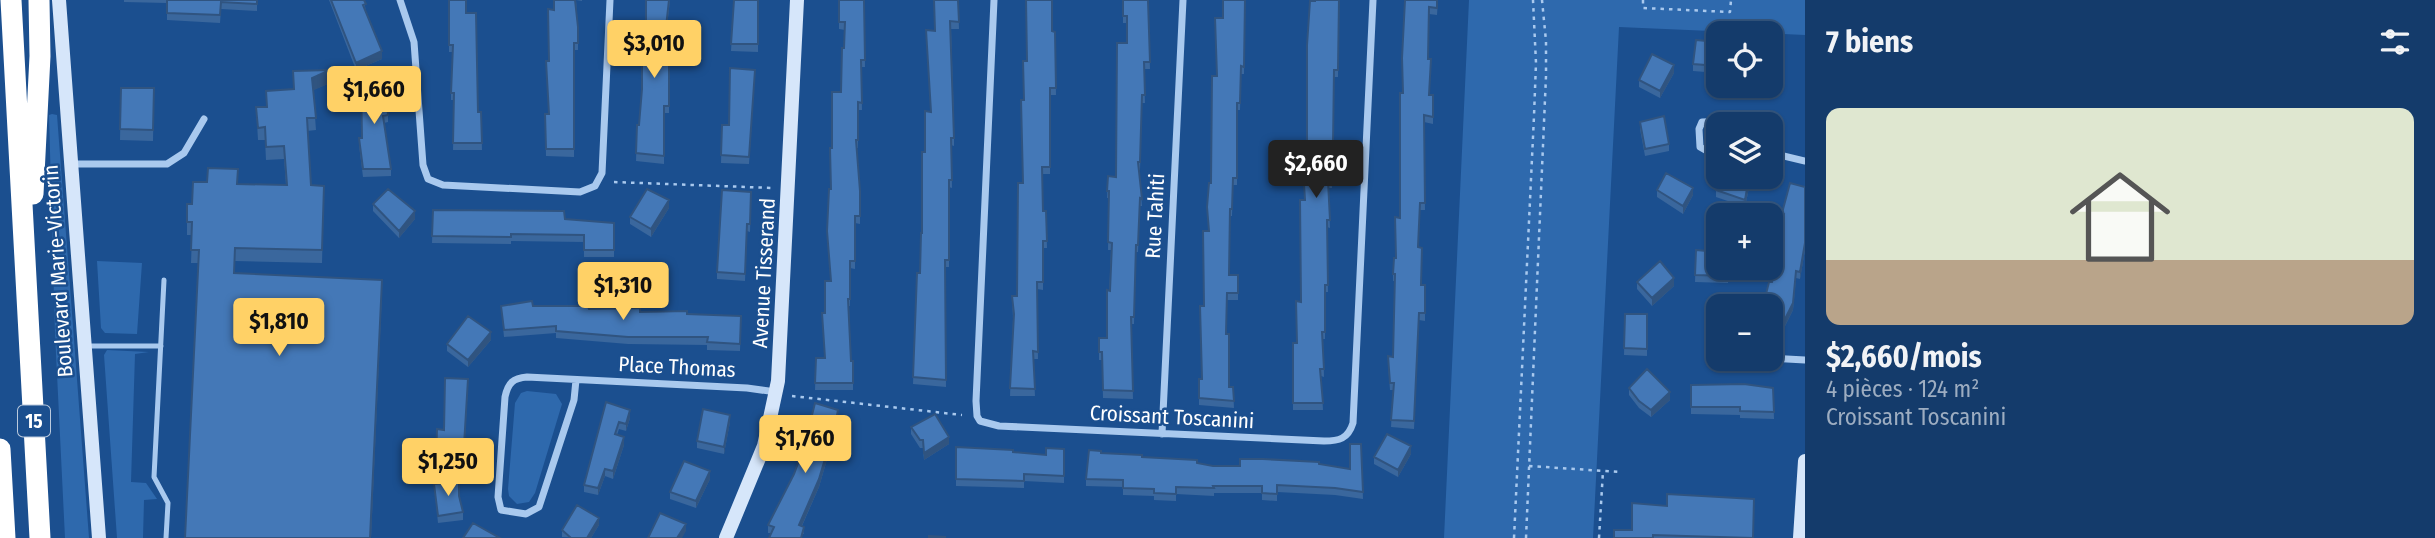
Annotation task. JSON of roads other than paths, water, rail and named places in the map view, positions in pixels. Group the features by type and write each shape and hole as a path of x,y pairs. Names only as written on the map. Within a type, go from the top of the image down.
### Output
{"highway":[{"path":"11,0 27,304"},
{"path":"27,304 40,56 39,0"},
{"name":"15","path":"27,304 40,538"},
{"name":"15","path":"0,449 5,538"}],"street":[{"name":"Boulevard Marie-Victorin","path":"59,0 99,538"},
{"path":"400,0 414,42 424,165 428,179 443,185 580,191 595,186 603,168 610,0"},
{"name":"Avenue Tisserand","path":"726,538 782,394 780,359 797,0"},
{"name":"Croissant Toscanini","path":"994,0 977,416 980,421 990,425 1335,441 1346,437 1352,428 1373,0"},
{"name":"Rue Tahiti","path":"1163,434 1183,0"},
{"path":"71,164 167,164 184,153 204,119"},
{"path":"1706,122 1702,122 1699,129 1700,148 1706,151"},
{"path":"1783,156 1805,161"},
{"path":"1783,359 1805,360"},
{"name":"Place Thomas","path":"576,380 574,400 539,507 526,514 501,510 498,497 505,397 509,384 514,380 527,377 747,388 782,394"},
{"path":"1800,538 1805,461"}],"lane":[{"path":"164,280 154,477 167,503 166,538"},
{"path":"84,346 160,345"}]}
